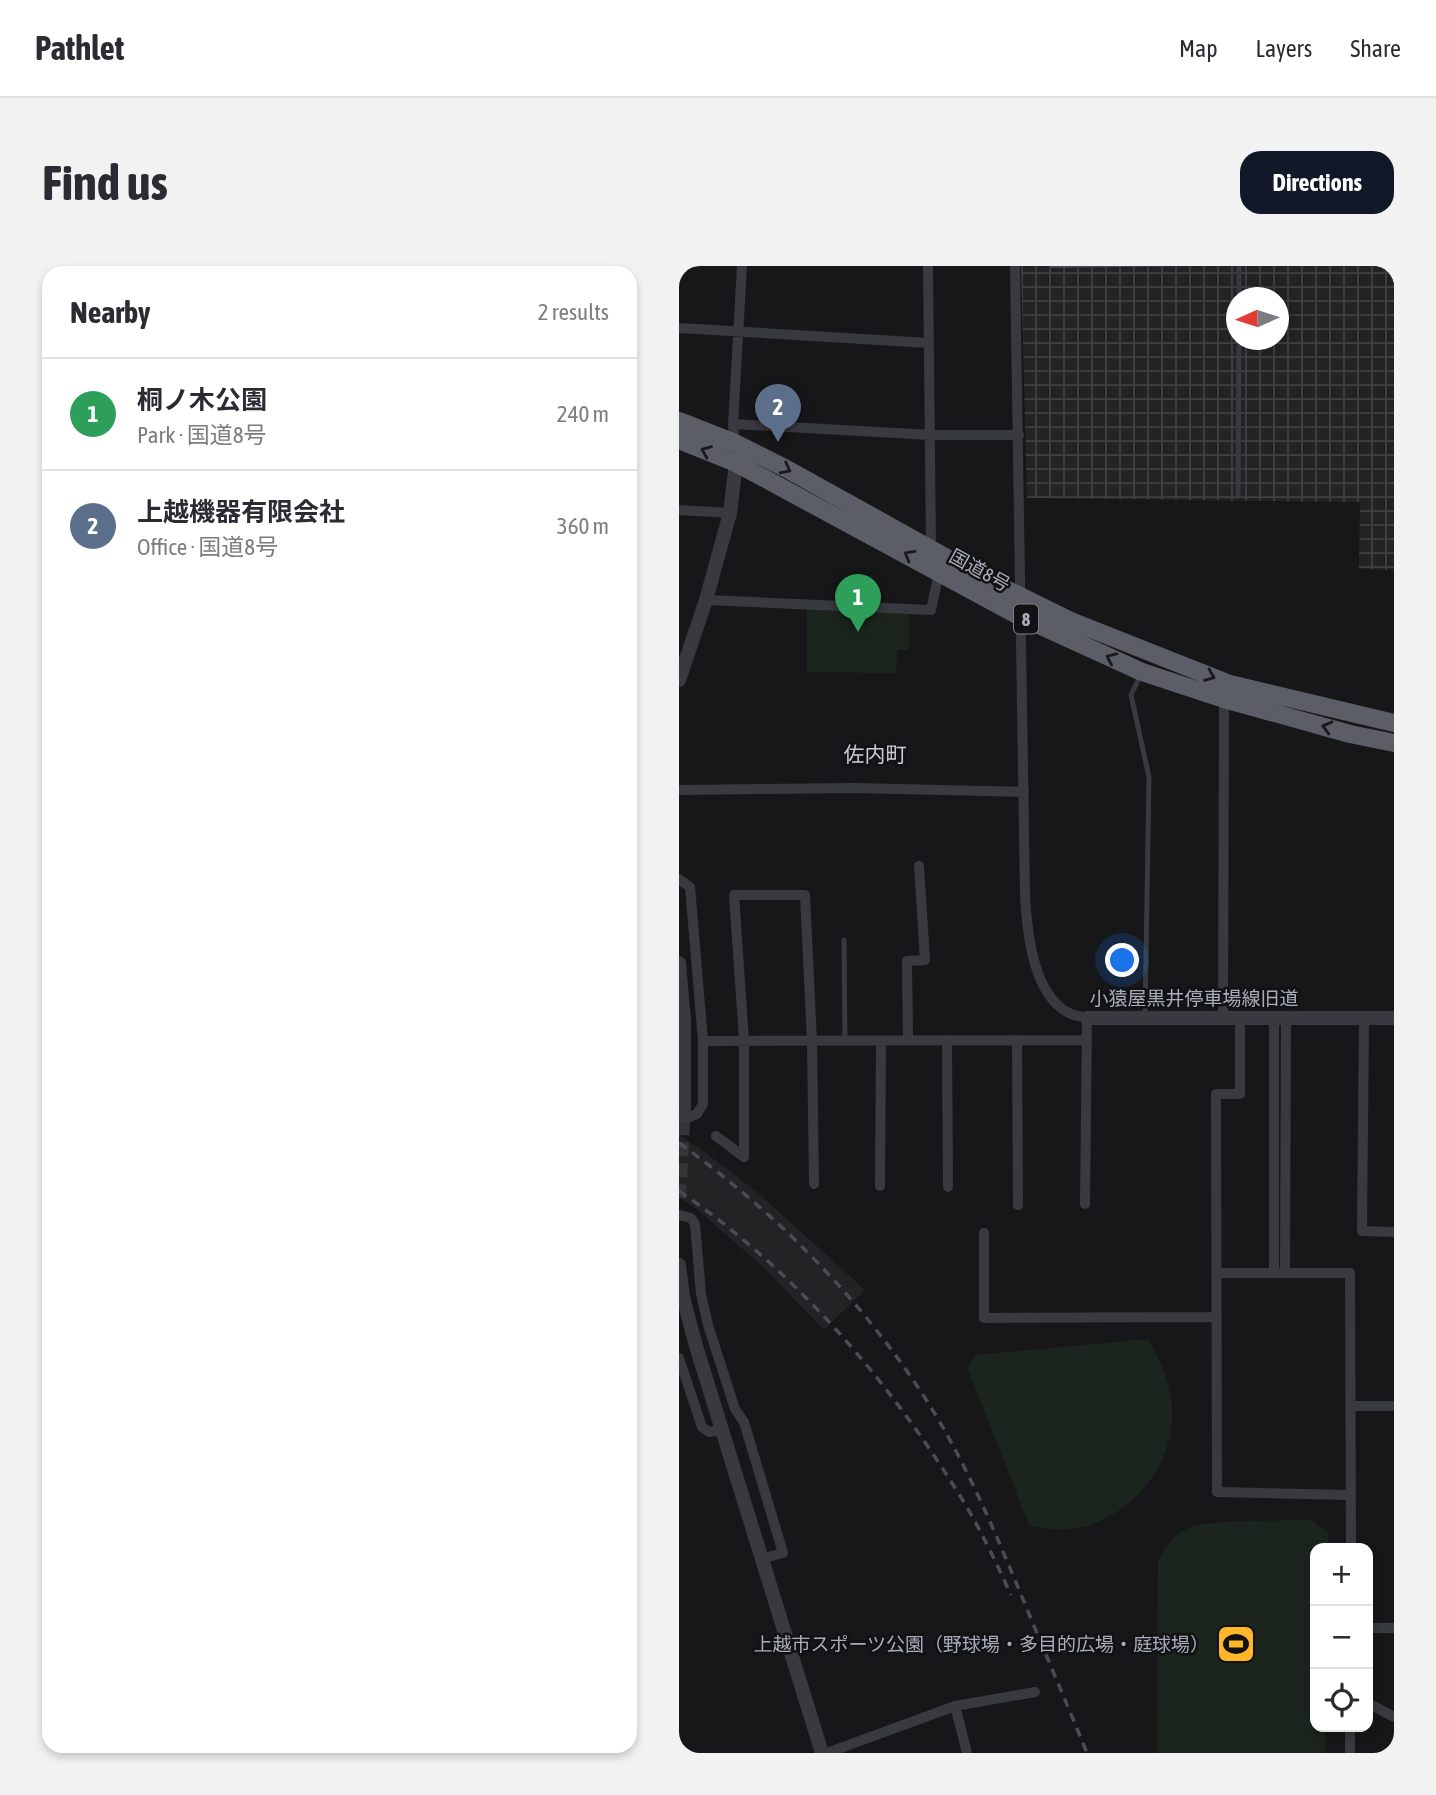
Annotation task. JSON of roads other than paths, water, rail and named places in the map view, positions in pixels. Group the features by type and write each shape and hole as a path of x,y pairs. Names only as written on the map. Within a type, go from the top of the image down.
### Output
{"highway":[{"name":"国道8号","path":"679,421 735,443 843,499 1019,597 1071,621 1230,684 1394,723"},
{"name":"国道8号","path":"679,440 736,463 1019,616 1142,672 1224,699 1350,734 1394,743"}],"street":[{"path":"679,676 706,600 730,513 736,463 733,424 742,266"},
{"path":"928,266 931,548"},
{"name":"小猿屋黒井停車場線旧道","path":"1015,266 1025,895 1027,930 1032,955 1042,980 1054,1001 1070,1014 1087,1018 1394,1018"},
{"path":"679,328 929,343"},
{"path":"733,424 931,435 1019,435"},
{"path":"679,510 730,513"},
{"path":"706,600 931,610 939,572"},
{"path":"1223,1018 1224,699"},
{"path":"679,790 855,788 1024,792"},
{"path":"908,1040 907,961 925,961 919,866"},
{"path":"679,879 690,887 703,1041 703,1104 697,1114 687,1118 682,1111 684,1021 679,963"},
{"path":"716,1136 744,1157 744,1041 734,895 805,895 812,1041 814,1184"},
{"path":"1085,1204 1087,1018"},
{"path":"1240,1018 1240,1094 1216,1094 1217,1492 1351,1495"},
{"path":"1280,1018 1280,1272"},
{"path":"1364,1018 1362,1231 1394,1232"},
{"path":"947,1040 949,1187"},
{"path":"1017,1040 1018,1205"},
{"path":"703,1041 1086,1040"},
{"path":"880,1186 881,1041"},
{"path":"679,1215 691,1218 695,1224 701,1294 708,1325 735,1409 744,1422 783,1553 761,1559"},
{"path":"984,1233 984,1318 1216,1317"},
{"path":"679,1265 687,1317 720,1430 825,1753 955,1706 1035,1692"},
{"path":"1217,1273 1350,1273 1350,1543"},
{"path":"679,1358 702,1427 709,1432 720,1430"},
{"path":"1351,1406 1394,1406"},
{"path":"1373,1628 1394,1628"},
{"path":"955,1706 967,1753"},
{"path":"1373,1706 1394,1717"},
{"path":"1350,1732 1350,1753"}],"lane":[{"path":"1239,266 1239,287"},
{"path":"1238,495 1239,350"},
{"path":"1142,672 1132,695 1149,777 1145,1018"},
{"path":"844,940 845,1041"}],"tunnel":[{"path":"679,1198 684,1105"}],"railway":[{"path":"679,1143 750,1199 815,1260 875,1328 927,1401 954,1447 989,1519 1087,1753"},
{"path":"679,1191 760,1254 797,1289 867,1366 929,1448 957,1491 1011,1595"}],"place":[{"name":"上越機器有限会社","path":"778,442"},
{"name":"桐ノ木公園","path":"858,632"},
{"name":"上越市スポーツ公園（野球場・多目的広場・庭球場）","path":"1236,1644"}],"district":[{"name":"佐内町","path":"875,754"}]}
